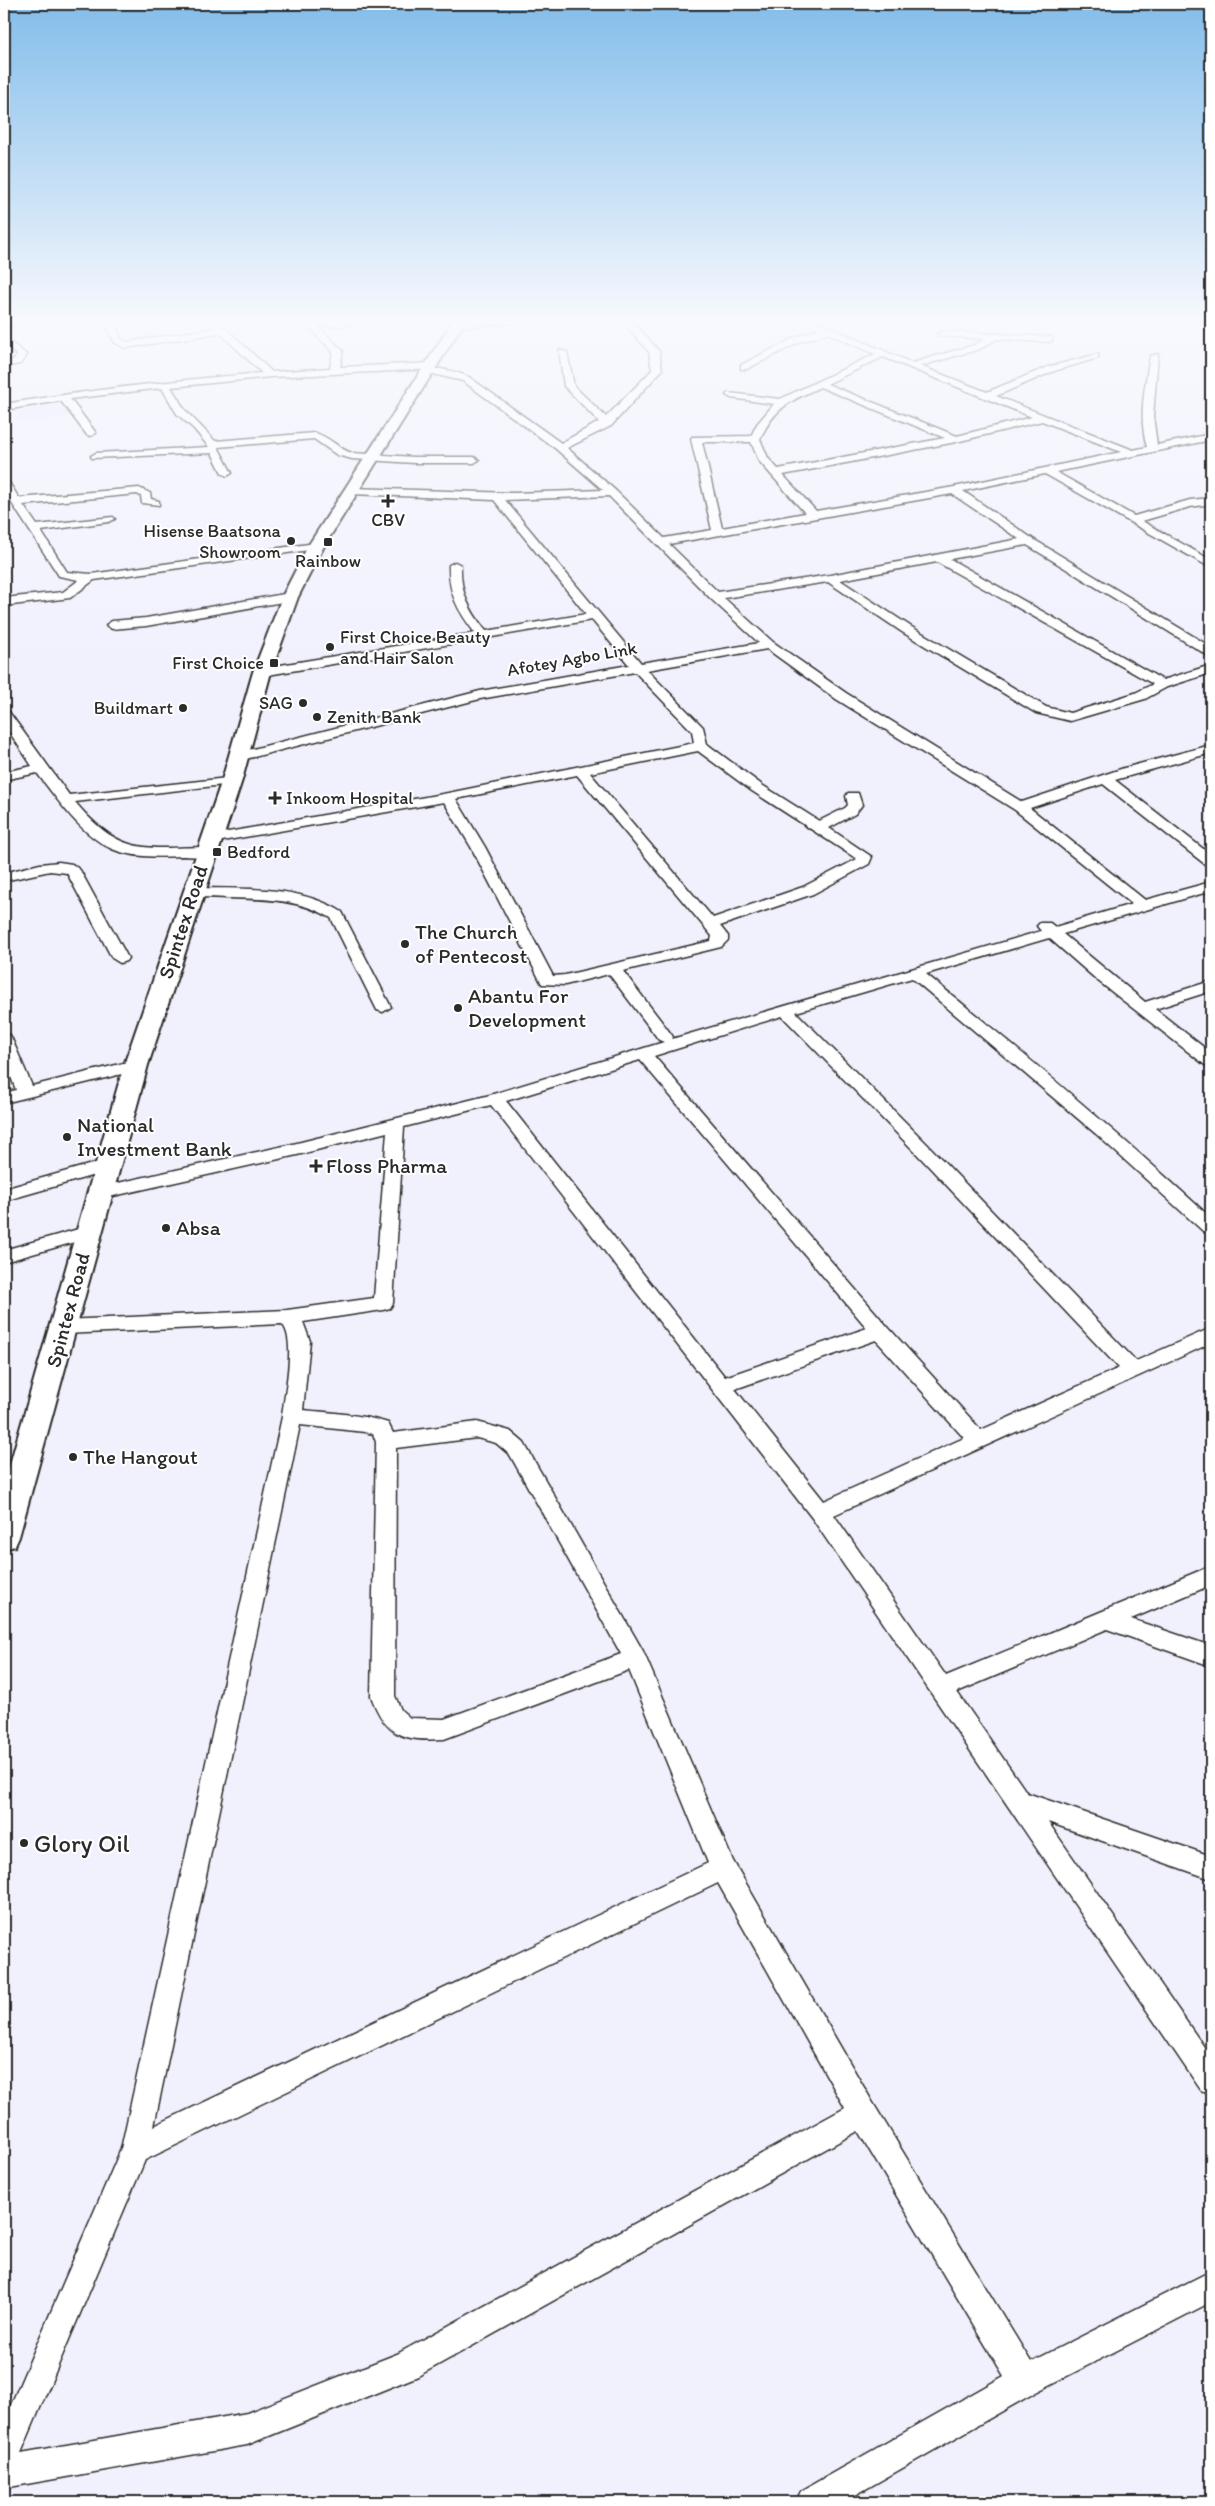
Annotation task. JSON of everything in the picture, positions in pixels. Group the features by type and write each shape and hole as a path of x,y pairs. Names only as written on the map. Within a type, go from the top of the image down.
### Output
{"main road":[{"name":"Spintex Road","path":"4,1536 136,1065 232,780 262,672 290,597 316,546 388,435"}],"street":[{"path":"205,435 214,447 227,473"},
{"path":"543,435 560,447 612,493 714,596 769,645 841,696 1020,807 1138,903"},
{"path":"560,447 588,435"},
{"path":"754,439 756,435"},
{"path":"946,435 956,439"},
{"path":"776,474 973,435"},
{"path":"1086,435 1132,453"},
{"path":"1148,435 1148,440 1153,450"},
{"path":"96,456 214,447 315,436 323,439 341,453 414,460 474,460"},
{"path":"662,542 954,490 1211,437"},
{"path":"718,533 696,439 754,439"},
{"path":"754,439 763,459 814,516"},
{"path":"1048,472 1211,565"},
{"path":"4,483 63,574 72,577 91,577 316,546"},
{"path":"954,490 1029,541 1211,652"},
{"path":"16,502 139,491 146,495 146,500 155,504"},
{"path":"351,491 498,497 559,497 612,493"},
{"path":"498,497 509,513 637,667 698,730 701,746 758,788 865,857 864,862 795,898 710,924"},
{"path":"1132,520 1158,515 1177,505 1211,501"},
{"path":"33,529 110,519"},
{"path":"714,596 830,578 1029,541"},
{"path":"939,558 1162,684"},
{"path":"455,564 453,583 457,599 482,635"},
{"path":"4,602 66,595 79,588 91,577"},
{"path":"830,578 906,629 1045,712 1070,717 1082,714 1140,696 1162,684 1211,669"},
{"path":"112,625 154,621 290,597"},
{"path":"262,672 595,616"},
{"name":"Afotey Agbo Link","path":"238,757 464,698 769,645"},
{"path":"4,715 40,768 94,831 117,846 136,851 209,845 701,746"},
{"path":"1020,807 1105,779 1211,748"},
{"path":"4,776 40,768"},
{"path":"448,797 478,846 548,981 556,982 716,944 720,940 720,936 634,830 581,771"},
{"path":"1105,779 1211,862"},
{"path":"66,799 232,780"},
{"path":"819,827 850,811 855,805 853,796"},
{"path":"4,877 55,866 68,866 73,870 120,958"},
{"path":"1138,903 1211,874"},
{"path":"103,1181 179,1166 376,1118 1138,903 1211,886"},
{"path":"194,892 287,898 313,902 328,907 337,915 383,1007"},
{"path":"4,1195 103,1181 297,1149 495,1099 785,1010 915,973 1048,929"},
{"path":"1048,929 1103,977 1211,1061"},
{"path":"614,969 665,1037"},
{"path":"915,973 1090,1118 1211,1228"},
{"path":"1142,1008 1211,986"},
{"path":"785,1010 923,1150 1132,1369"},
{"path":"4,1039 26,1092"},
{"path":"644,1054 880,1331 979,1441"},
{"path":"4,1098 136,1065"},
{"path":"495,1099 820,1512 941,1689 1022,1802 1211,2080"},
{"path":"64,1327 287,1317 384,1303 396,1124"},
{"path":"4,1256 89,1232"},
{"path":"4,2457 136,2150 292,1417 300,1341 295,1325 287,1317"},
{"path":"722,1386 880,1331"},
{"path":"820,1512 979,1441 1132,1369 1211,1335"},
{"path":"292,1417 365,1424 380,1428 386,1442 383,1696 388,1714 396,1724 418,1730 444,1729 635,1658"},
{"path":"386,1442 477,1430 503,1437 517,1449 635,1658 724,1868 862,2113 1025,2381"},
{"path":"941,1689 1211,1575"},
{"path":"1106,1619 1211,1656"},
{"path":"1022,1802 1211,1867"},
{"path":"136,2150 724,1868"},
{"path":"4,2472 247,2429 408,2365 862,2113"},
{"path":"812,2502 1025,2381 1211,2286"}],"place":[{"name":"CBV","path":"388,501"},
{"name":"Hisense Baatsona Showroom","path":"291,541"},
{"name":"Rainbow","path":"328,542"},
{"name":"First Choice Beauty and Hair Salon","path":"330,647"},
{"name":"First Choice","path":"274,663"},
{"name":"SAG","path":"303,703"},
{"name":"Buildmart","path":"183,708"},
{"name":"Zenith Bank","path":"317,717"},
{"name":"Inkoom Hospital","path":"275,798"},
{"name":"Bedford","path":"217,852"},
{"name":"The Church of Pentecost","path":"405,944"},
{"name":"Abantu For Development","path":"458,1008"},
{"name":"National Investment Bank","path":"67,1137"},
{"name":"Floss Pharma","path":"316,1166"},
{"name":"Absa","path":"166,1228"},
{"name":"The Hangout","path":"73,1457"},
{"name":"Glory Oil","path":"24,1843"}]}
